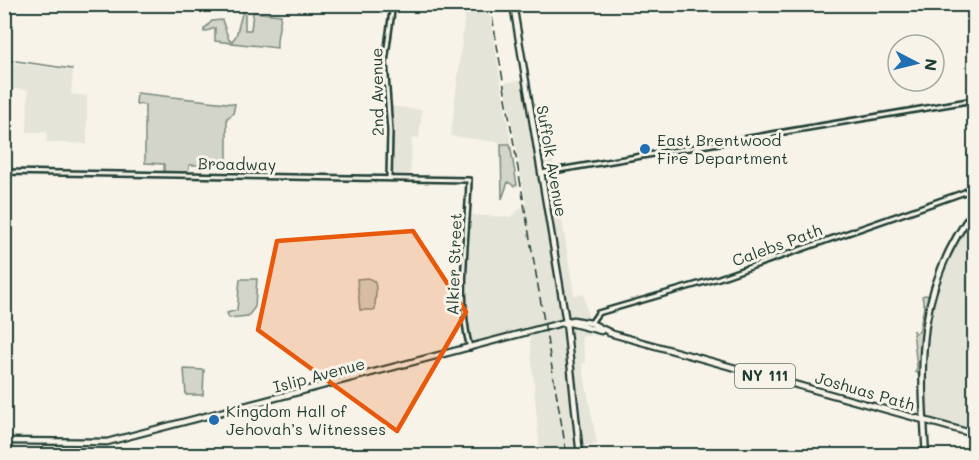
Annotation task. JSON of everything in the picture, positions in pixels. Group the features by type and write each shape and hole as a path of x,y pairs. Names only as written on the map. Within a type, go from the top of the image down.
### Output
{"main road":[{"name":"Suffolk Avenue","path":"513,4 566,322 580,456"},
{"path":"967,191 975,188"},
{"path":"926,456 923,339 930,300 946,254 975,210"},
{"name":"Joshuas Path","path":"566,322 576,320 591,323 611,333"},
{"name":"Joshuas Path","path":"566,322 975,434"},
{"name":"Islip Avenue","path":"4,441 107,442 566,322"},
{"path":"584,326 591,323"}],"street":[{"name":"2nd Avenue","path":"389,178 390,131 385,62 393,4"},
{"path":"542,172 975,100"},
{"name":"Broadway","path":"4,172 470,180"},
{"name":"Alkier Street","path":"470,180 466,230 464,328 470,348"},
{"name":"Calebs Path","path":"591,323 598,313 719,278 967,191"}],"highlighted area":[{"path":"413,231 466,312 397,431 258,330 277,241"}],"shaded area":[{"path":"466,5 488,5 511,144 451,136"},
{"path":"243,10 245,30 251,30 253,12 281,15 277,48 215,41 215,28 204,32 212,21 222,20 229,40 232,41 236,36"},
{"path":"4,62 73,70 71,94 87,96 87,144 46,142 47,132 27,132 28,90 5,88"},
{"path":"527,79 537,138 549,136 574,295 584,294 591,335 581,337 586,363 582,364 597,444 577,447 578,455 540,455 529,329 468,346 466,325 467,230 470,215 510,217 526,204 505,83"},
{"path":"137,93 235,104 233,114 227,118 227,165 189,165 188,174 164,174 164,164 145,163 145,105 136,104"},
{"path":"390,106 422,110 419,138 412,138 410,178 391,176"},
{"path":"501,144 510,144 517,185 514,186 508,182 502,199"},
{"path":"974,208 974,433 924,420 923,339 938,274"},
{"path":"368,278 375,284 375,310 360,310 357,279"},
{"path":"240,279 257,279 255,307 248,316 229,318 227,313 237,310"},
{"path":"922,296 929,296 922,329 920,382 918,373 915,372 917,368 913,330 915,333 919,332 924,307"},
{"path":"184,369 204,370 203,395 186,395"}],"waterway":[{"path":"4,61 13,61"},
{"path":"16,61 72,69"}],"railway":[{"path":"490,4 567,456"}],"place":[{"name":"East Brentwood Fire Department","path":"645,149"},
{"name":"Kingdom Hall of Jehovah’s Witnesses","path":"214,420"}]}
